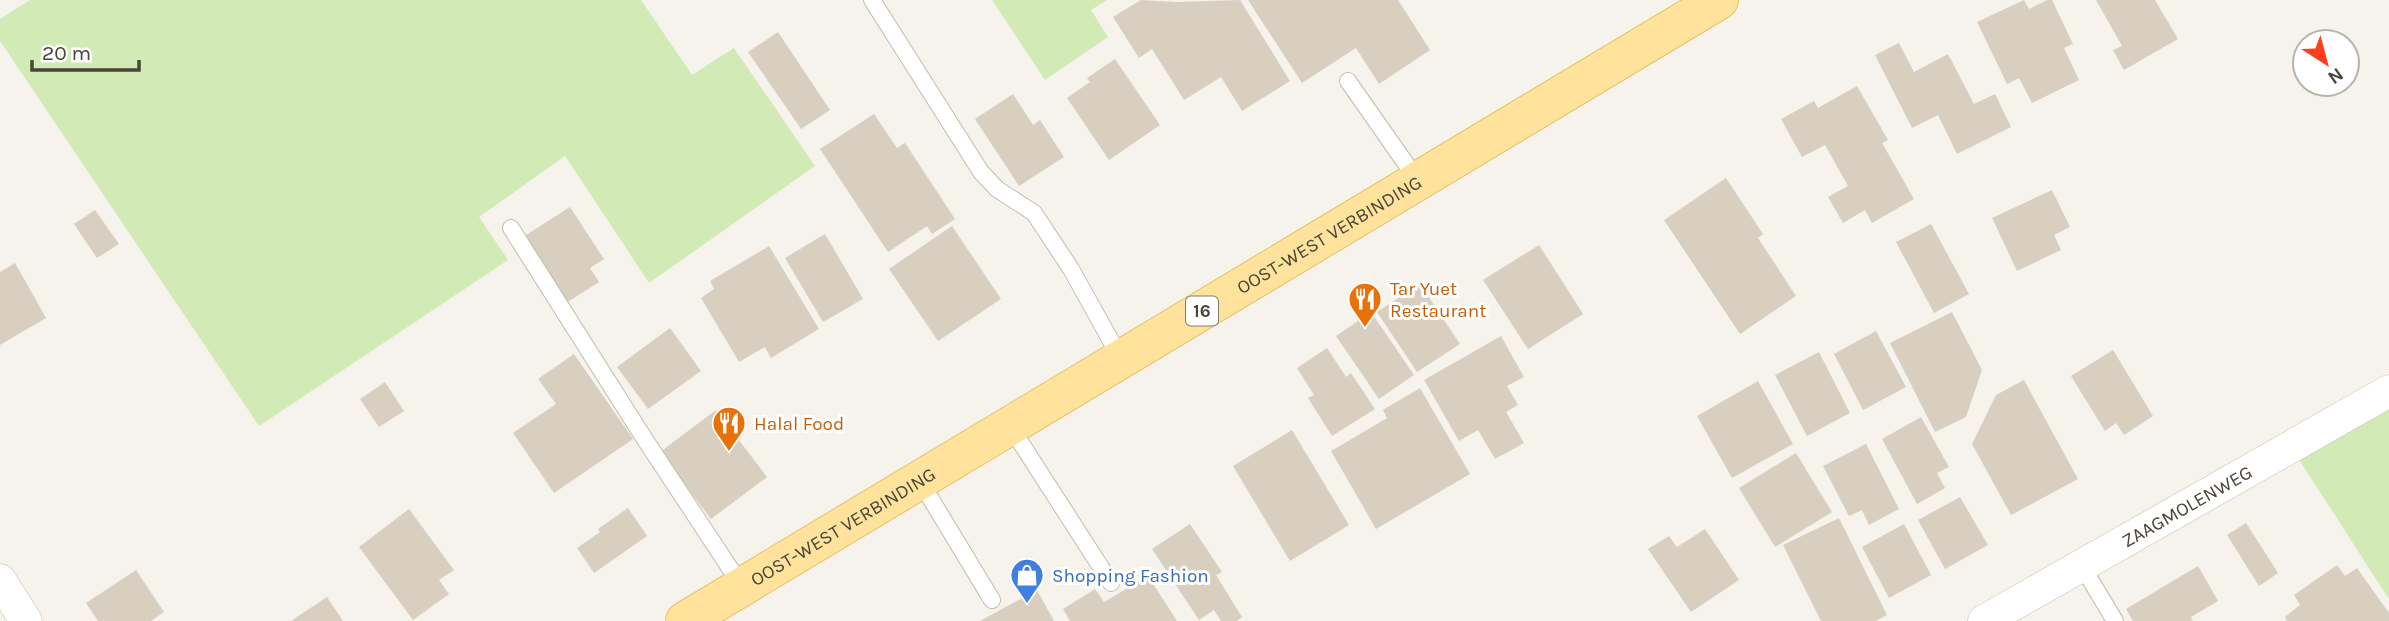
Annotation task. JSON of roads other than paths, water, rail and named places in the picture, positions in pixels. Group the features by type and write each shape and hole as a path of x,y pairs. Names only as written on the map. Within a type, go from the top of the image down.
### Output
{"main road":[{"name":"OOST-WEST VERBINDING","path":"691,619 1719,0"}],"street":[{"name":"ZAAGMOLENWEG","path":"1984,621 2389,391"},
{"path":"0,580 26,621"}],"lane":[{"path":"872,0 981,172 997,189 1034,214 1071,269 1122,360"},
{"path":"1348,81 1418,181"},
{"path":"511,228 743,588"},
{"path":"1010,426 1111,583"},
{"path":"920,481 992,600"},
{"path":"2082,566 2115,621"}],"place":[{"name":"Tar Yuet Restaurant","path":"1365,329"},
{"name":"Halal Food","path":"729,453"},
{"name":"Shopping Fashion","path":"1027,605"}]}
